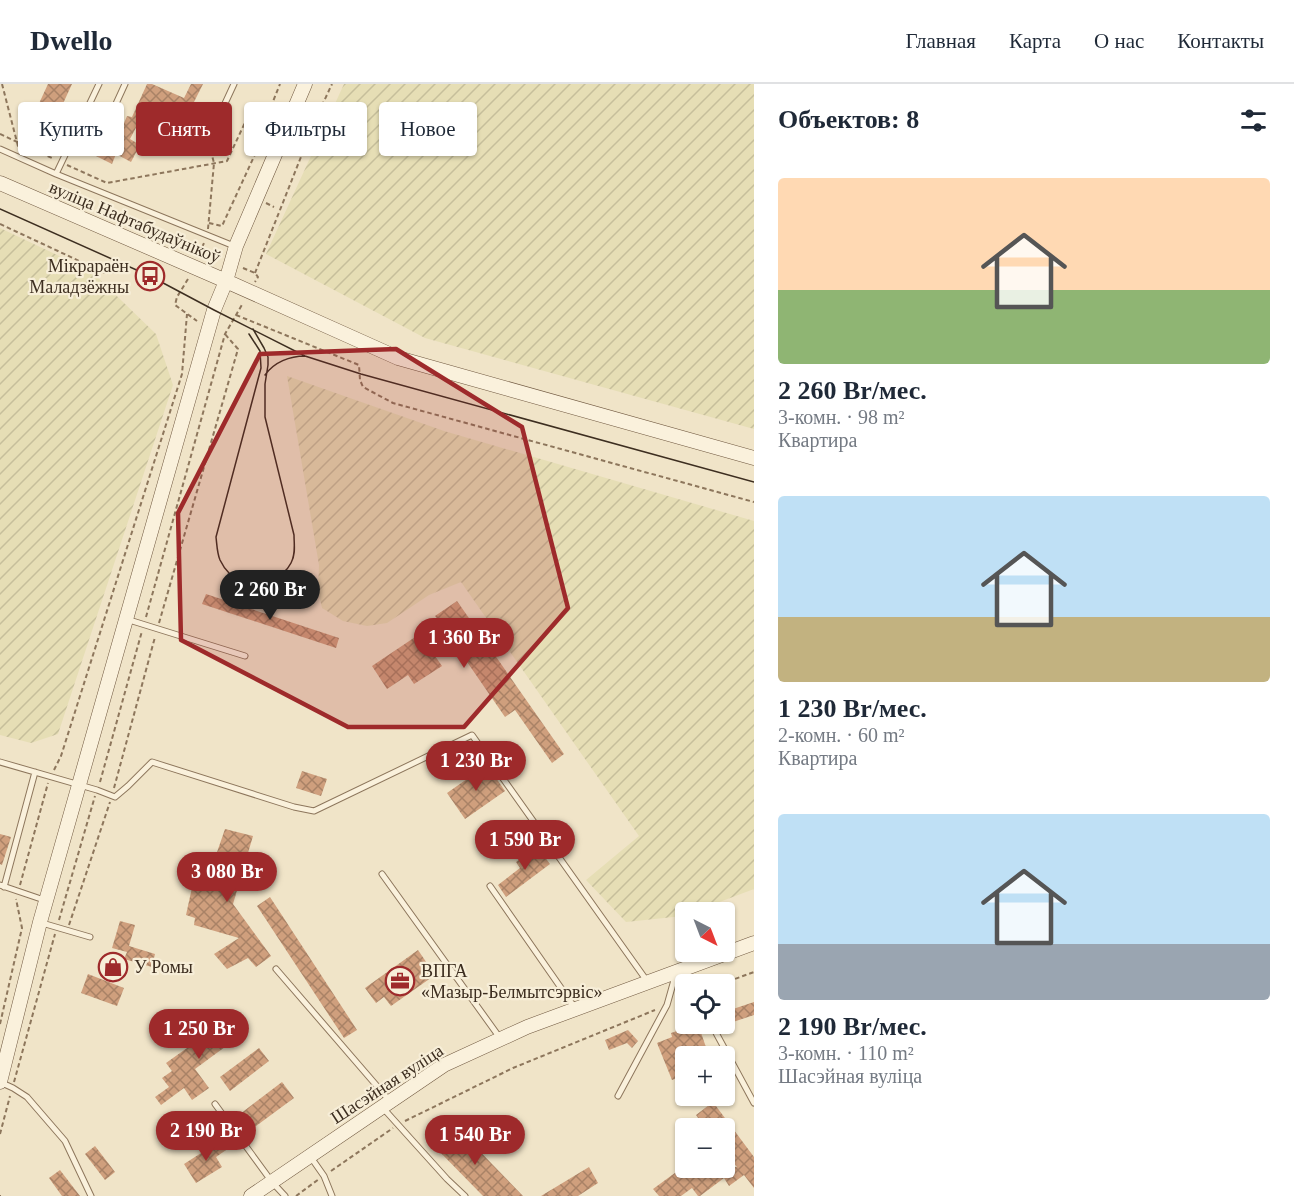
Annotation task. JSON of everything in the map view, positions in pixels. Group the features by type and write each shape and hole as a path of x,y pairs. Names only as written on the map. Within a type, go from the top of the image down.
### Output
{"main road":[{"name":"вуліца Нафтабудаўнікоў","path":"0,183 226,281 236,246 305,84"},
{"path":"4,1084 40,922 214,310 226,281 398,358 754,458"},
{"name":"Шасэйная вуліца","path":"251,1196 444,1065 527,1027 754,943"}],"lane":[{"path":"56,174 99,84"},
{"path":"117,102 125,84"},
{"path":"226,102 234,84"},
{"path":"0,149 56,174 236,246"},
{"path":"126,619 245,656"},
{"path":"0,762 79,784 115,797 152,762 294,807 314,811 472,735 648,982"},
{"path":"35,772 2,886 47,901"},
{"path":"382,874 501,1039"},
{"path":"490,886 576,1009"},
{"path":"40,922 90,937"},
{"path":"276,969 386,1104 397,1125 465,1196"},
{"path":"618,1096 667,1005 676,972"},
{"path":"717,1034 754,1102"},
{"path":"4,1084 27,1097 65,1141 91,1196"},
{"path":"215,1104 272,1182 285,1196"},
{"path":"310,1156 324,1176 332,1196"}],"path":[{"path":"2,84 21,159"},
{"path":"273,102 280,84"},
{"path":"255,273 332,84"},
{"path":"0,134 107,183 226,161 244,124"},
{"path":"212,156 214,163 207,235 175,305 209,329 225,334"},
{"path":"209,223 222,226 254,156"},
{"path":"0,224 105,273 120,273"},
{"path":"0,1134 4,1084 57,927 225,334 258,277"},
{"path":"145,285 147,281"},
{"path":"178,285 183,287"},
{"path":"171,299 176,302"},
{"path":"0,1024 22,928 16,900 18,892 50,776 61,756 182,374 187,314"},
{"path":"236,315 359,365 363,387 393,403 754,502"},
{"path":"735,979 754,972"},
{"path":"296,1196 397,1125 513,1068 675,1002"}],"highlighted area":[{"path":"396,349 522,427 568,608 464,727 348,727 181,640 178,513 260,354"}],"shaded area":[{"path":"344,84 754,84 754,429 425,338 266,254 311,156 367,156 367,102 336,102"},
{"path":"0,228 91,271 156,334 173,385 58,734 31,743 0,735"},
{"path":"287,376 444,431 754,521 754,889 720,902 675,902 675,917 626,922 586,880 639,836 461,582 429,595 387,623 367,626 343,621 322,608 318,590 319,565"}],"building":[{"path":"48,84 72,84 64,102 40,102"},
{"path":"147,84 184,98 191,84 203,84 194,102 139,102"},
{"path":"136,108 136,128 130,139 136,143 136,153 131,162 120,156 124,156 124,123 127,116 132,117"},
{"path":"96,156 115,156 112,164"},
{"path":"206,594 339,638 336,648 202,604"},
{"path":"457,601 564,754 552,763 515,710 505,717 454,643 435,656 442,666 414,684 408,675 387,689 372,666 439,621 435,616"},
{"path":"487,765 505,791 465,819 447,793"},
{"path":"302,771 327,779 321,796 296,788"},
{"path":"225,829 253,836 233,904 271,956 256,967 248,958 227,969 214,954 239,938 194,925 195,918 186,915 193,883 205,887"},
{"path":"0,834 11,837 2,865 0,864"},
{"path":"537,847 550,864 506,897 498,885 520,868 516,862"},
{"path":"270,897 357,1030 344,1038 257,906"},
{"path":"120,921 135,925 129,946 155,954 152,967 124,959 127,952 112,948"},
{"name":"ВПГА «Мазыр-Белмытсэрвіс»","path":"418,950 435,975 391,1006 384,997 376,1003 365,988"},
{"path":"88,974 124,988 117,1006 81,993"},
{"path":"754,1002 754,1015 735,1021 735,1008"},
{"path":"236,1013 248,1030 195,1069 209,1088 192,1100 184,1088 161,1105 155,1097 169,1087 162,1078 172,1071 166,1063"},
{"path":"628,1030 638,1041 632,1048 627,1043 609,1050 605,1040"},
{"path":"671,1033 701,1034 706,1046 675,1046 675,1079 672,1080 657,1043 672,1037"},
{"path":"259,1048 269,1061 230,1091 220,1077"},
{"path":"282,1082 294,1098 252,1129 240,1114"},
{"path":"708,1106 716,1106 725,1118 698,1118 696,1115"},
{"path":"456,1127 523,1196 483,1196 435,1147"},
{"path":"735,1132 754,1157 754,1188 744,1175 729,1186 724,1178 735,1178 735,1167 737,1167 735,1165"},
{"path":"223,1139 229,1148 216,1157 222,1167 196,1183 184,1164"},
{"path":"95,1146 115,1172 105,1180 85,1154"},
{"path":"589,1167 598,1183 578,1196 541,1196"},
{"path":"60,1170 80,1196 62,1196 49,1178"},
{"path":"675,1173 675,1178 724,1178 700,1196 692,1188 681,1196 659,1196 653,1189"}],"tram line":[{"path":"0,209 150,276 305,356 361,374 754,482"},
{"path":"249,334 260,351 261,368 216,537 218,555 229,573 241,581 255,583 273,579 285,571 293,560 294,535 265,417 268,357 253,329"},
{"path":"265,375 283,361 305,356"}],"place":[{"name":"Мікрараён Маладзёжны","path":"150,276"},
{"name":"У Ромы","path":"113,967"},
{"name":"ВПГА «Мазыр-Белмытсэрвіс»","path":"400,981"}]}
